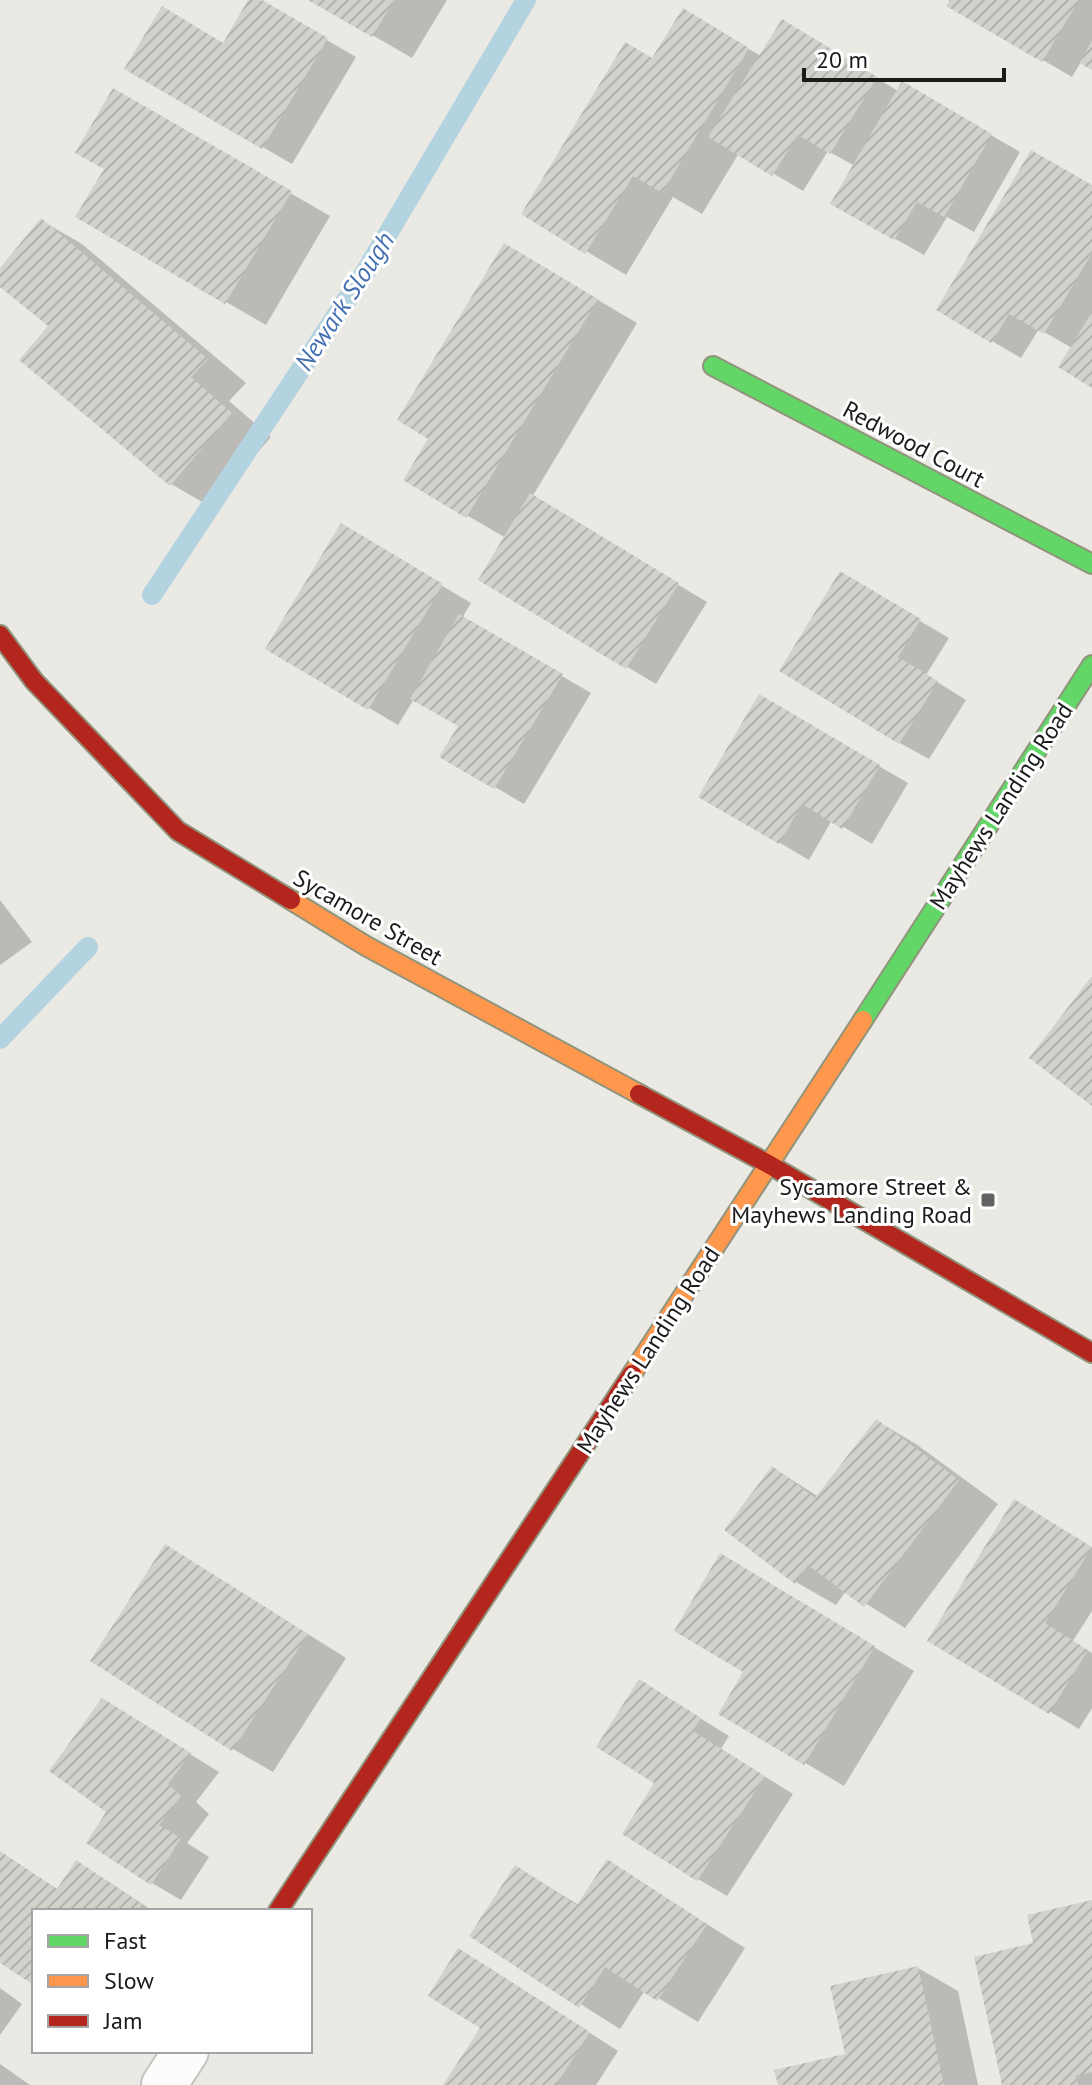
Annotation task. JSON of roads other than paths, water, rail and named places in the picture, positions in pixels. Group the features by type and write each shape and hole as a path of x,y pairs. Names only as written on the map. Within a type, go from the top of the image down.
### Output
{"street":[{"name":"Redwood Court","path":"713,366 1092,564"},
{"name":"Sycamore Street","path":"0,635 34,681 178,831 366,946 770,1165 1092,1353"},
{"name":"Mayhews Landing Road","path":"279,1909 770,1165 1092,665"},
{"path":"164,2085 185,2053"}],"waterway":[{"name":"Newark Slough","path":"152,595 367,269 526,0"},
{"name":"Newark Slough","path":"0,1039 88,947"}],"place":[{"name":"Sycamore Street & Mayhews Landing Road","path":"988,1200"}]}
